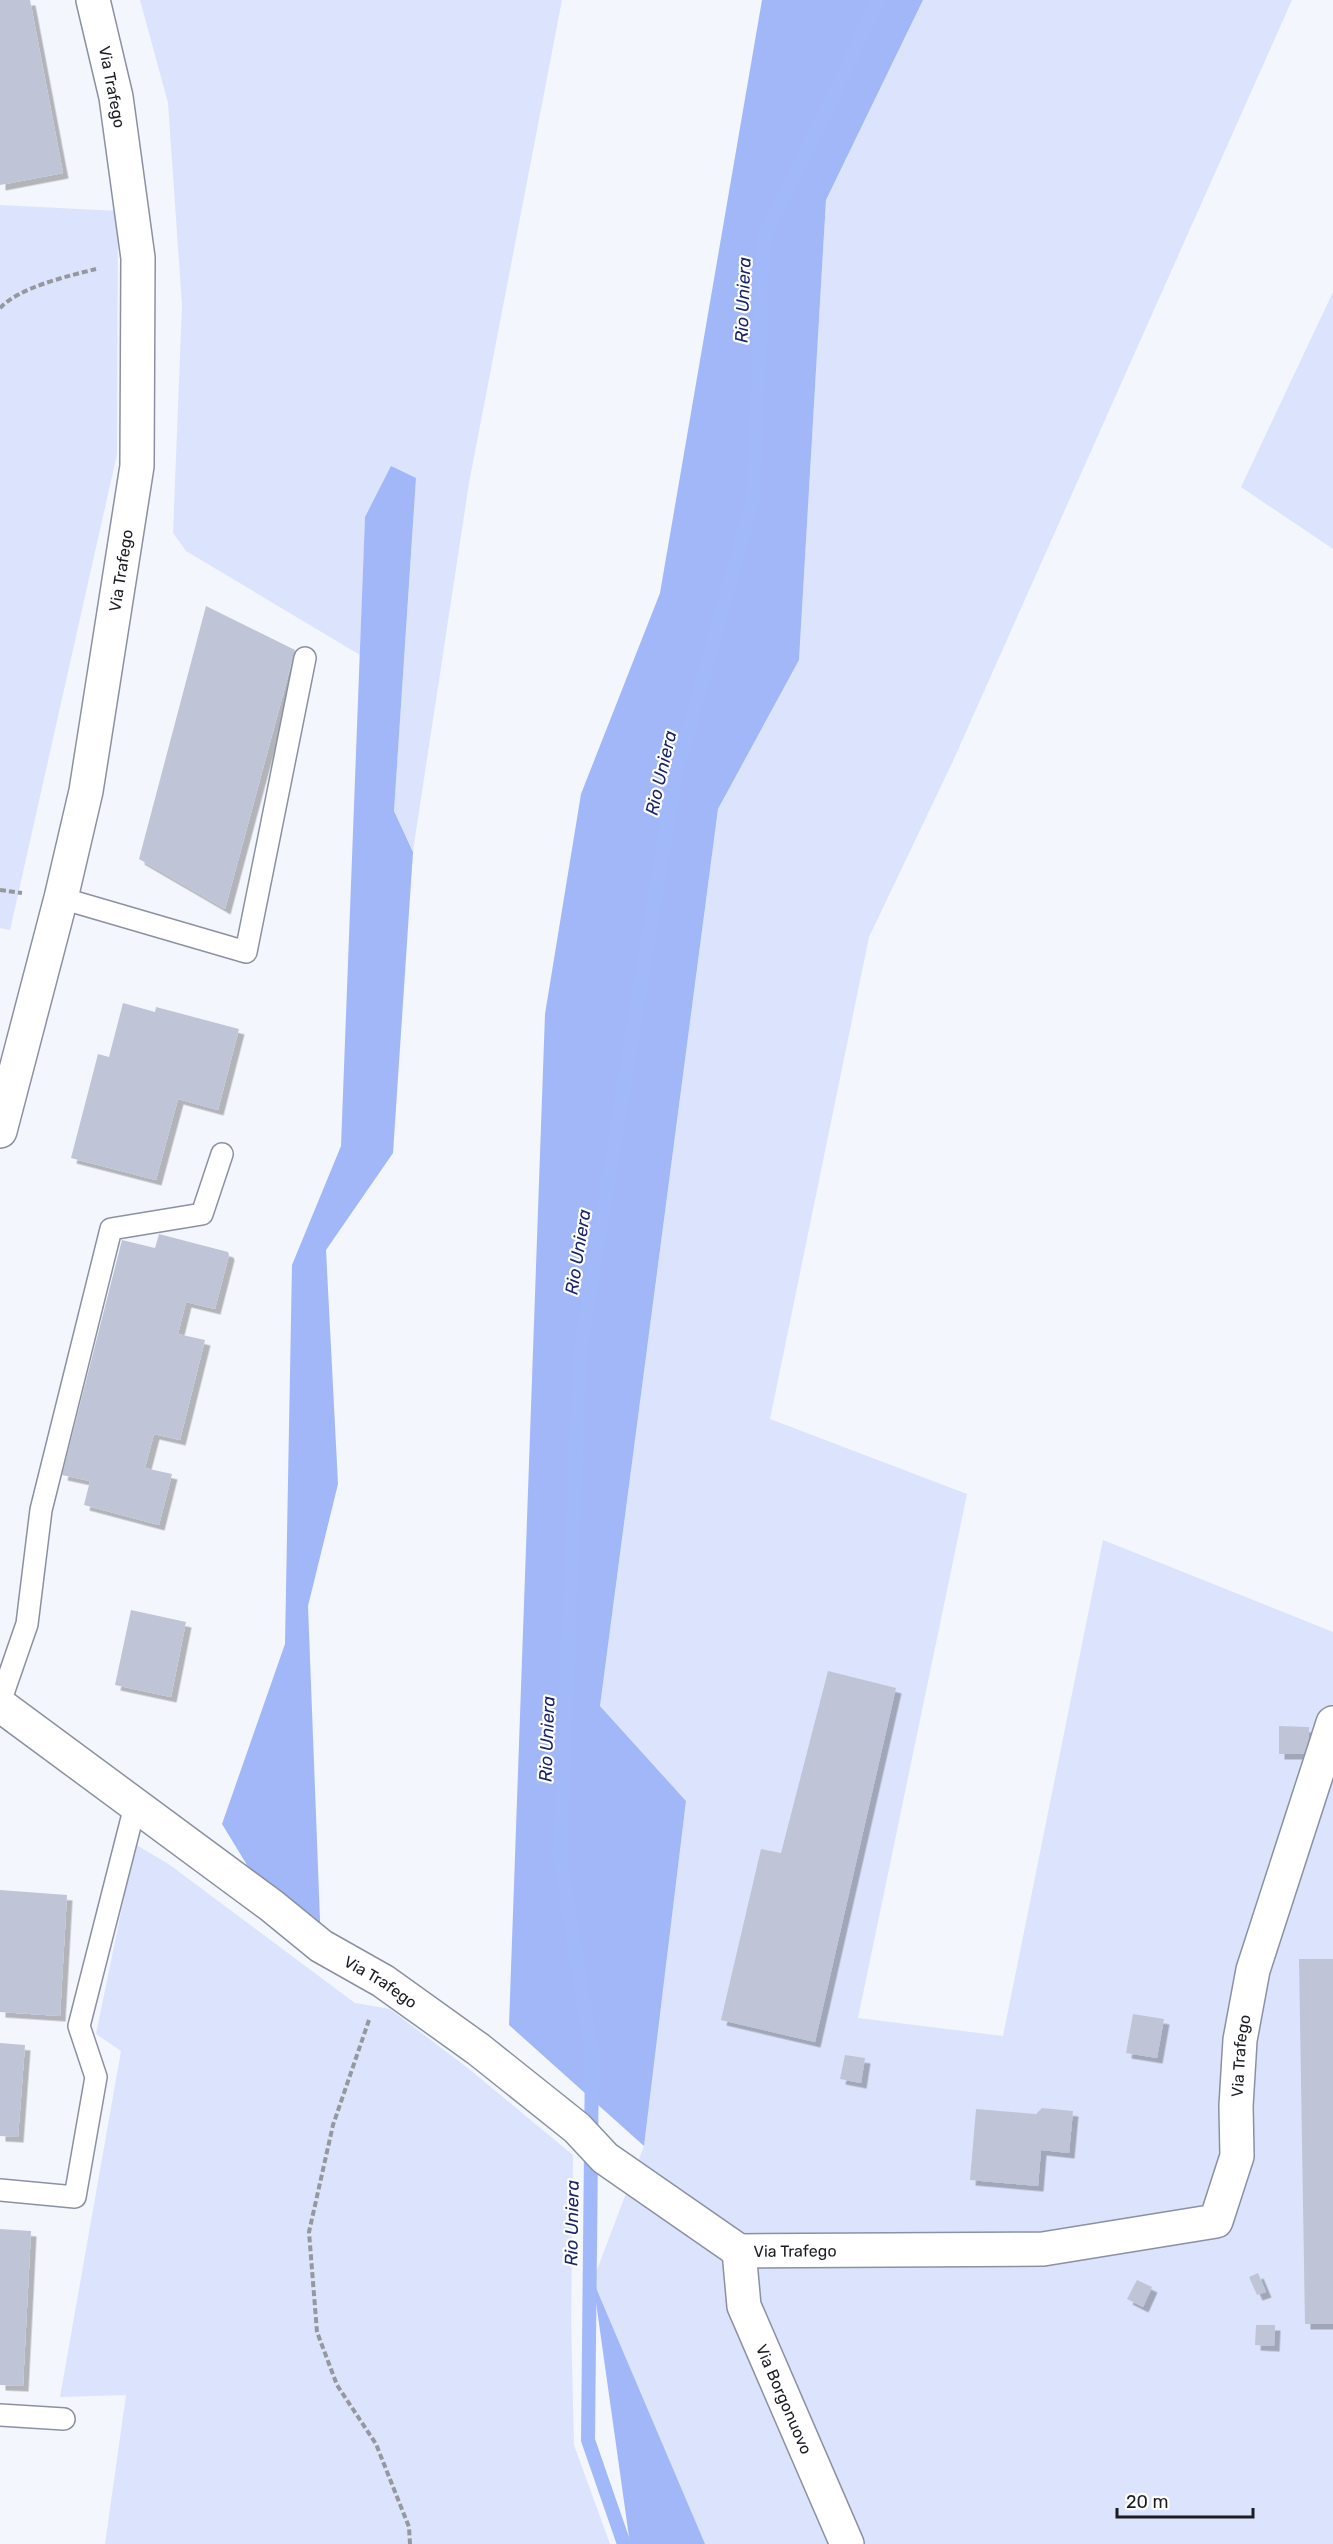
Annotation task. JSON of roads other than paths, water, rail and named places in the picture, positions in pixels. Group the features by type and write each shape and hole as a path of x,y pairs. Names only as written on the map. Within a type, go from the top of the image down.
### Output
{"street":[{"name":"Via Trafego","path":"0,1131 61,898 86,791 137,466 138,258 116,97 93,0"},
{"name":"Via Trafego","path":"0,1703 135,1806 272,1906 321,1946 383,1981 478,2049 577,2128 605,2158 739,2251 1043,2249 1216,2221 1237,2156 1236,2106 1240,2040 1253,1970 1333,1723"},
{"name":"Via Borgonuovo","path":"739,2251 744,2306 847,2544"}],"lane":[{"path":"61,898 246,952 305,658"},
{"path":"0,1703 27,1624 41,1510 111,1229 202,1214 222,1154"},
{"path":"0,2190 75,2197 96,2077 79,2026 135,1806"},
{"path":"0,2415 64,2419"}],"waterway":[{"name":"Rio Uniera","path":"624,2544 588,2440 592,2054 560,1857 580,1352 674,783 753,499 764,238 879,0"}]}
